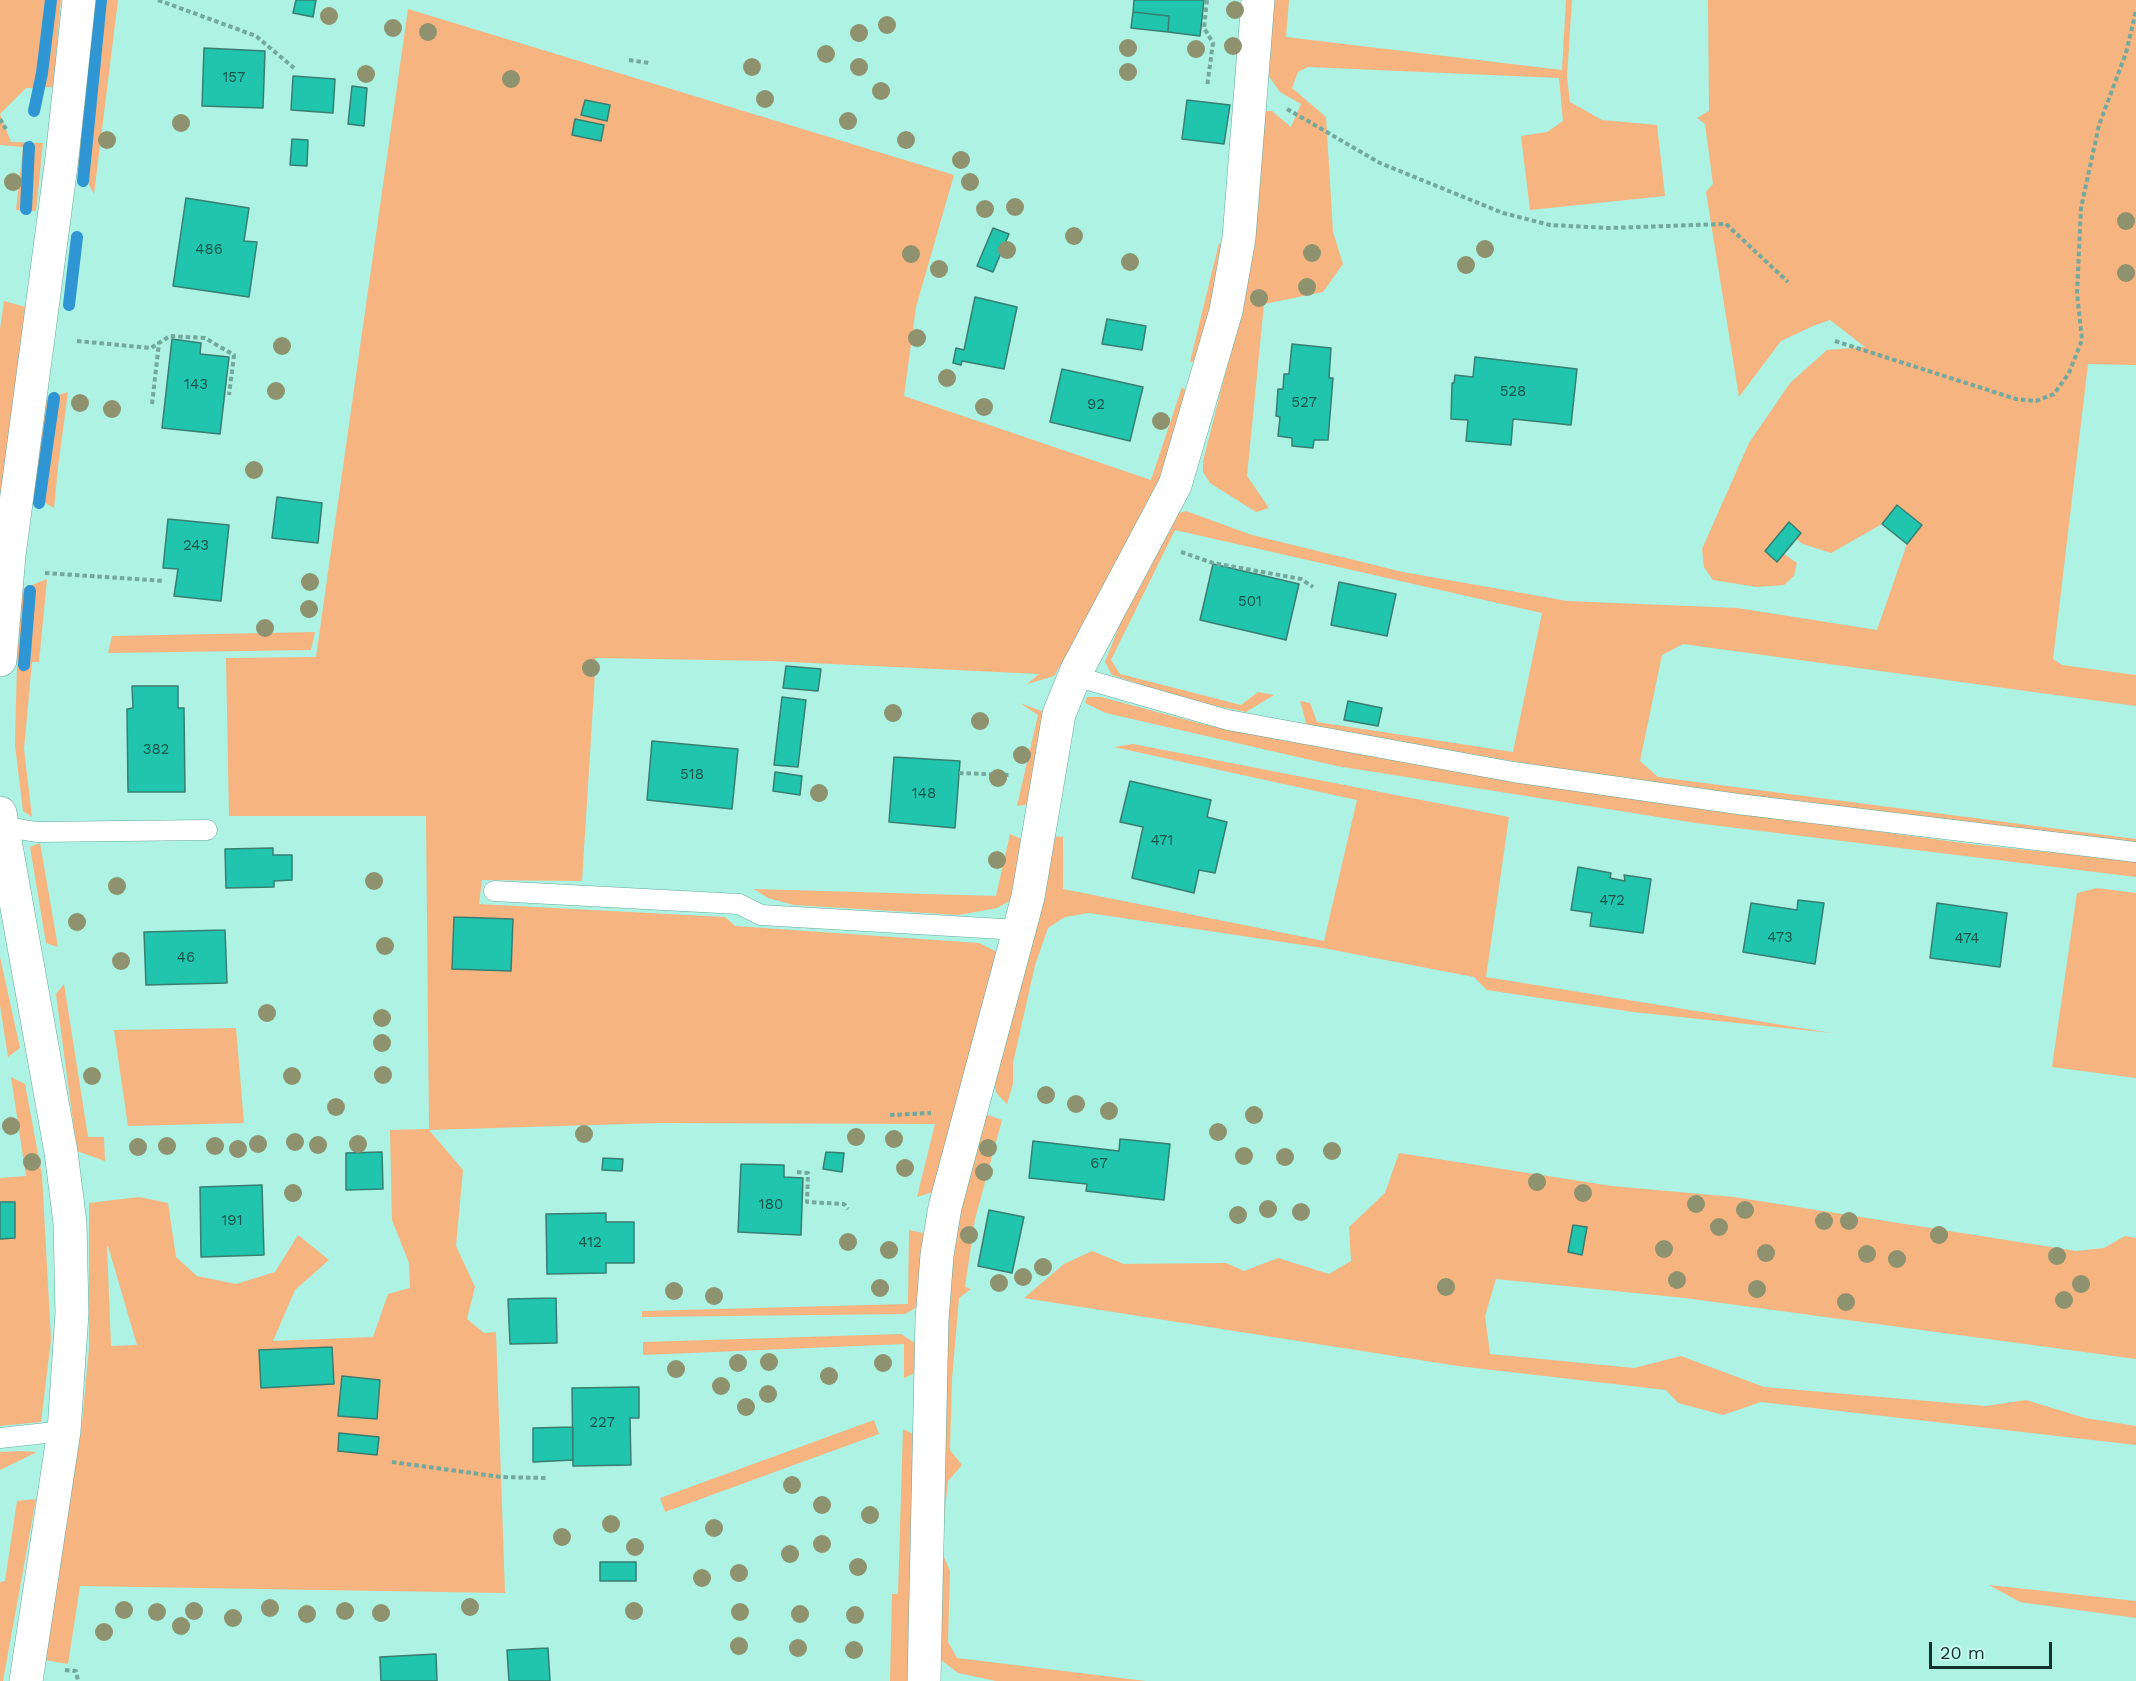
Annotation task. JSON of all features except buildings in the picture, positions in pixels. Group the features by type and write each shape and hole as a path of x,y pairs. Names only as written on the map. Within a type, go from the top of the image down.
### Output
{"street":[{"path":"0,660 9,555 54,216 79,0"},
{"path":"924,1681 932,1320 937,1255 945,1207 1028,897 1059,714 1074,676 1175,485 1209,377 1226,311 1239,238 1258,0"},
{"path":"0,813 0,826 31,977 61,1152 70,1224 72,1313 64,1431 26,1681"}],"lane":[{"path":"1074,676 1228,720 1513,772 1738,804 2136,852"},
{"path":"0,826 38,832 207,830"},
{"path":"494,891 739,904 761,915 1020,930"},
{"path":"0,1438 64,1431"}],"path":[{"path":"158,0 256,36 294,68"},
{"path":"1207,0 1204,28 1213,43 1207,87"},
{"path":"1836,340 2016,399 2036,401 2054,394 2069,373 2082,340 2077,293 2081,208 2099,125 2126,53 2136,11"},
{"path":"629,60 649,63"},
{"path":"1251,93 1269,97 1380,163 1503,213 1550,225 1608,228 1726,224 1788,282"},
{"path":"0,119 6,129"},
{"path":"74,340 151,348 170,336 205,338 234,355 229,395"},
{"path":"152,404 159,343"},
{"path":"1170,548 1213,563 1301,579 1312,587"},
{"path":"48,573 164,581"},
{"path":"959,773 1013,775"},
{"path":"797,1172 808,1173 807,1202 844,1204 848,1209"},
{"path":"392,1462 501,1477 546,1478"},
{"path":"67,1670 75,1671 78,1681"}],"shaded area":[{"path":"0,0 61,0 53,87 26,88 0,114"},
{"path":"95,0 118,0 94,194 78,164"},
{"path":"1269,0 1289,0 1286,37 1562,70 1566,0 1572,0 1567,77 1570,102 1602,120 1657,125 1665,196 1530,210 1521,136 1547,132 1563,121 1559,78 1308,67 1298,72 1292,88 1326,117 1333,232 1343,264 1323,292 1264,304 1247,476 1269,508 1256,512 1210,483 1203,472 1203,461 1244,300 1263,111 1272,111 1291,127 1301,104 1280,92 1268,75"},
{"path":"1708,0 2136,0 2136,365 2088,364 2053,659 2062,665 2136,675 2136,706 1683,644 1662,655 1640,761 1658,777 2136,839 2136,842 1683,790 1307,726 1300,701 1310,703 1317,722 1513,752 1542,613 1175,530 1111,660 1120,674 1241,705 1258,692 1274,695 1246,712 1188,700 1112,675 1105,662 1118,629 1119,616 1173,515 1186,511 1252,535 1403,572 1567,601 1737,608 1877,630 1907,544 1922,525 1897,506 1882,524 1831,553 1803,544 1796,539 1801,533 1789,523 1765,551 1777,561 1784,554 1797,563 1794,576 1784,585 1757,587 1713,580 1704,567 1702,549 1749,443 1790,383 1827,350 1865,347 1830,320 1813,326 1781,341 1739,397 1706,192 1713,184 1705,124 1697,118 1709,111"},
{"path":"408,9 954,175 916,307 904,396 1151,480 1182,387 1189,394 1162,483 1115,572 1054,676 1027,684 1039,674 770,661 596,658 582,881 482,880 479,904 725,917 735,926 979,943 1003,955 939,1190 917,1197 935,1124 658,1123 429,1130 463,1170 456,1246 475,1287 467,1319 484,1333 496,1332 505,1593 80,1586 68,1664 45,1660 82,1423 89,1348 89,1203 139,1197 168,1203 176,1257 197,1276 236,1284 275,1272 298,1235 329,1260 295,1290 273,1341 373,1337 388,1294 410,1288 409,1263 392,1220 390,1130 429,1129 426,816 229,816 226,658 316,657","holes":["108,1246 137,1345 111,1346"]},
{"path":"0,114 11,142 43,143 36,211 16,210 23,147 0,145"},
{"path":"1219,243 1227,249 1203,359 1190,362"},
{"path":"4,301 26,307 0,496 0,329"},
{"path":"68,392 54,508 33,496 47,398"},
{"path":"47,579 39,662 32,662 24,749 32,817 23,811 15,745 17,662 22,589"},
{"path":"315,632 311,650 108,653 112,636"},
{"path":"1087,697 1101,697 1206,725 1375,754 1519,783 1978,845 2136,861 2136,877 1696,823 1337,766 1106,713 1085,703"},
{"path":"1020,703 1052,715 1030,804 1017,806 1038,715"},
{"path":"1133,744 1509,817 1486,977 1832,1033 1633,1012 1487,990 1474,977 1323,948 1089,913 1065,917 1048,928 1035,965 1013,1063 1013,1084 1007,1104 997,1094 993,1081 1050,836 1063,837 1063,889 1324,941 1357,800 1114,747"},
{"path":"1010,834 1026,841 1015,898 997,908 959,915 794,905 768,898 754,889 996,896"},
{"path":"40,843 58,947 46,943 30,847"},
{"path":"2097,888 2136,893 2136,1078 2052,1067 2077,893"},
{"path":"0,957 20,1048 8,1057 0,1005"},
{"path":"64,984 88,1137 104,1137 105,1161 77,1151 56,994"},
{"path":"236,1028 244,1123 128,1126 114,1030"},
{"path":"11,1077 25,1084 42,1175 51,1340 41,1422 0,1426 0,1178 26,1176"},
{"path":"988,1115 1002,1120 975,1219 965,1287 971,1289 959,1298 952,1379 950,1450 962,1465 948,1481 941,1550 950,1571 948,1642 957,1658 1146,1681 996,1681 958,1673 941,1660 937,1643 941,1407 956,1214 982,1120"},
{"path":"1399,1153 1612,1186 1734,1197 2076,1251 2104,1248 2125,1236 2136,1238 2136,1359 1685,1298 1496,1279 1485,1316 1490,1354 1634,1368 1681,1356 1764,1387 1986,1406 2026,1400 2085,1418 2136,1426 2136,1445 1761,1402 1723,1415 1678,1403 1666,1390 1458,1366 1024,1298 1064,1264 1092,1251 1124,1264 1226,1263 1244,1271 1278,1258 1329,1274 1351,1261 1349,1227 1385,1193"},
{"path":"909,1230 927,1234 917,1307 905,1314 642,1317 642,1311 908,1304"},
{"path":"901,1334 918,1345 917,1372 904,1378 904,1344 643,1355 643,1342"},
{"path":"874,1420 879,1434 665,1512 660,1498"},
{"path":"903,1429 913,1434 914,1681 890,1681 892,1594 898,1594"},
{"path":"0,1452 37,1452 0,1470"},
{"path":"36,1499 3,1681 0,1681 0,1582 5,1581 17,1501"},
{"path":"1989,1585 2136,1601 2136,1618 2020,1602"}],"waterway":[{"path":"34,111 42,73 51,0"},
{"path":"83,181 101,0"},
{"path":"26,209 29,147"},
{"path":"69,305 77,237"},
{"path":"39,503 54,398"},
{"path":"24,665 30,591"}]}
